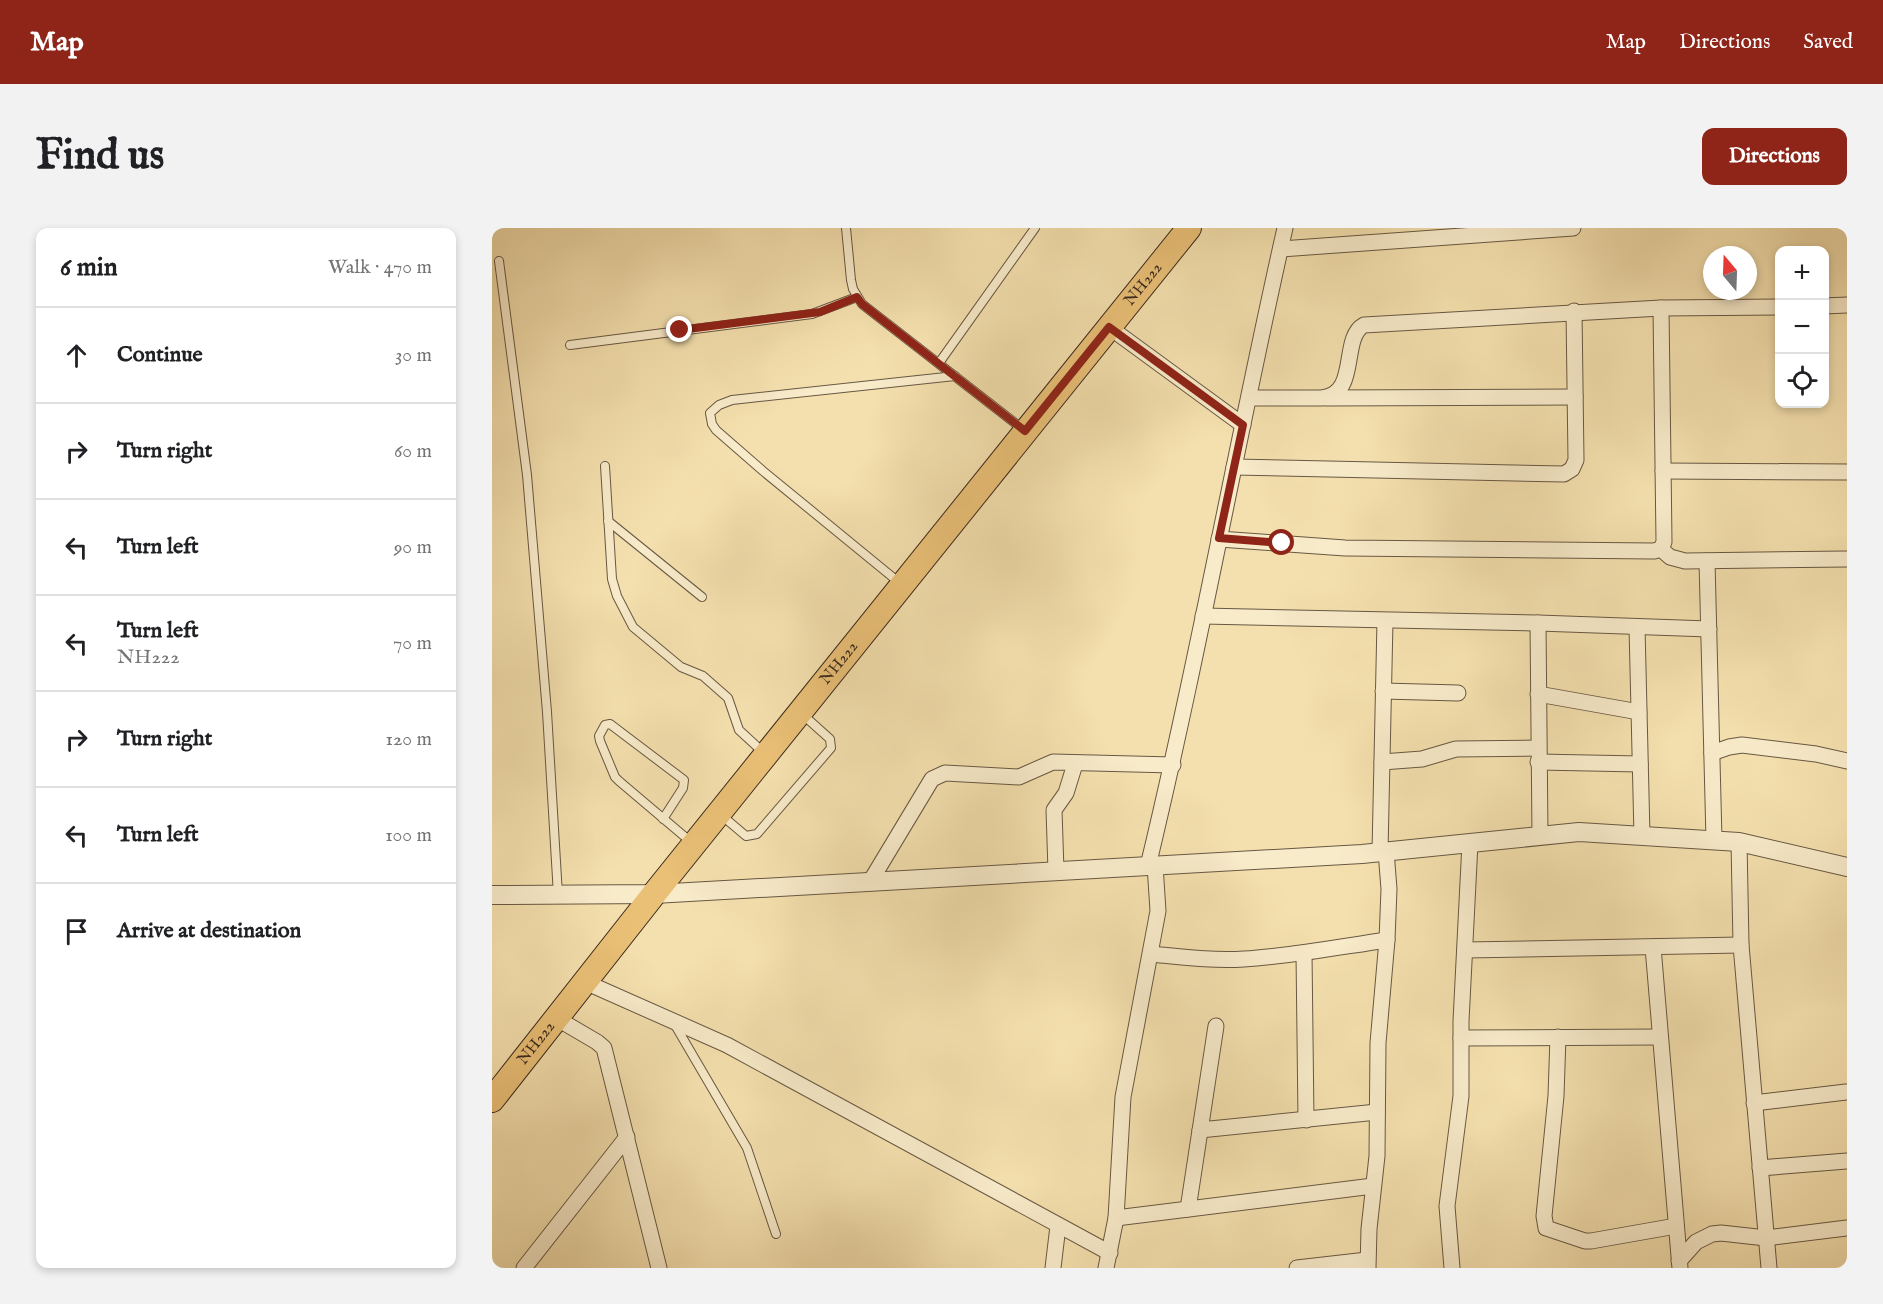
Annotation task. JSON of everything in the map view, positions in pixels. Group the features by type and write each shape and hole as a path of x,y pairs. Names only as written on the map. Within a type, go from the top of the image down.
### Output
{"main road":[{"name":"NH222","path":"492,1100 654,894 1189,228"}],"street":[{"path":"585,982 727,1045 1058,1226 1108,1261 1116,1218 1123,1097 1158,911 1152,866 1285,228"},
{"path":"1281,249 1375,235 1573,228"},
{"path":"1829,306 1847,305"},
{"path":"1326,398 1336,391 1345,379 1355,335 1359,327 1364,325 1574,311 1775,307"},
{"path":"1219,538 1345,548 1654,551 1661,549 1664,543 1661,308"},
{"path":"1234,467 1563,474 1572,469 1576,460 1574,311"},
{"path":"1109,327 1243,425"},
{"path":"1249,398 1575,397"},
{"path":"1663,471 1847,472"},
{"path":"1661,549 1677,560 1847,559"},
{"path":"1707,561 1714,840"},
{"path":"1203,616 1709,629"},
{"path":"1297,1268 1368,1264 1377,1155 1378,1043 1389,889 1383,851 1385,621"},
{"path":"1538,623 1540,836"},
{"path":"1637,627 1642,836"},
{"path":"1383,691 1458,693"},
{"path":"1538,694 1639,712"},
{"path":"1712,753 1742,745 1816,754 1847,761"},
{"path":"1382,762 1418,760 1456,749 1640,764"},
{"path":"870,882 932,779 937,775 945,773 1019,777 1053,762 1173,765"},
{"path":"1056,871 1054,810 1066,793 1075,764"},
{"path":"492,895 654,894 1152,866 1383,851 1579,832 1739,842 1847,867"},
{"path":"1739,842 1741,945 1769,1268"},
{"path":"1452,1268 1448,1206 1461,1096 1461,1038 1470,843"},
{"path":"1151,954 1243,959 1387,940"},
{"path":"1465,950 1741,945"},
{"path":"1653,947 1679,1264"},
{"path":"1304,952 1306,1120"},
{"path":"556,1018 604,1048 659,1268"},
{"path":"1188,1209 1216,1026"},
{"path":"1558,1037 1556,1096 1544,1216 1546,1228 1584,1241 1592,1241 1676,1226"},
{"path":"1461,1038 1660,1037"},
{"path":"1754,1102 1846,1092"},
{"path":"1200,1130 1377,1112"},
{"path":"524,1268 627,1137"},
{"path":"1760,1168 1847,1161"},
{"path":"1116,1218 1373,1186"},
{"path":"1053,1268 1058,1226"},
{"path":"1679,1264 1696,1242 1712,1234 1730,1233 1766,1238 1847,1228"}],"lane":[{"path":"846,228 851,280 862,304 1025,431"},
{"path":"939,363 1035,228"},
{"path":"499,261 527,475 548,712 558,895"},
{"path":"570,345 812,314 857,297"},
{"path":"903,585 716,430 710,413 719,405 732,400 955,376"},
{"path":"605,466 612,579 627,619 639,634 681,667 703,676 728,698 739,730 766,754"},
{"path":"609,521 702,597"},
{"path":"719,813 746,836 757,834 831,748 830,740 800,712"},
{"path":"663,819 683,788 684,780 610,724 605,725 600,732 600,741 615,777 663,819 694,845"},
{"path":"673,1021 747,1148 776,1234"}],"route":[{"path":"680,330 820,312 857,297 862,304 1025,431 1109,327 1243,425 1219,538 1282,543"}]}
